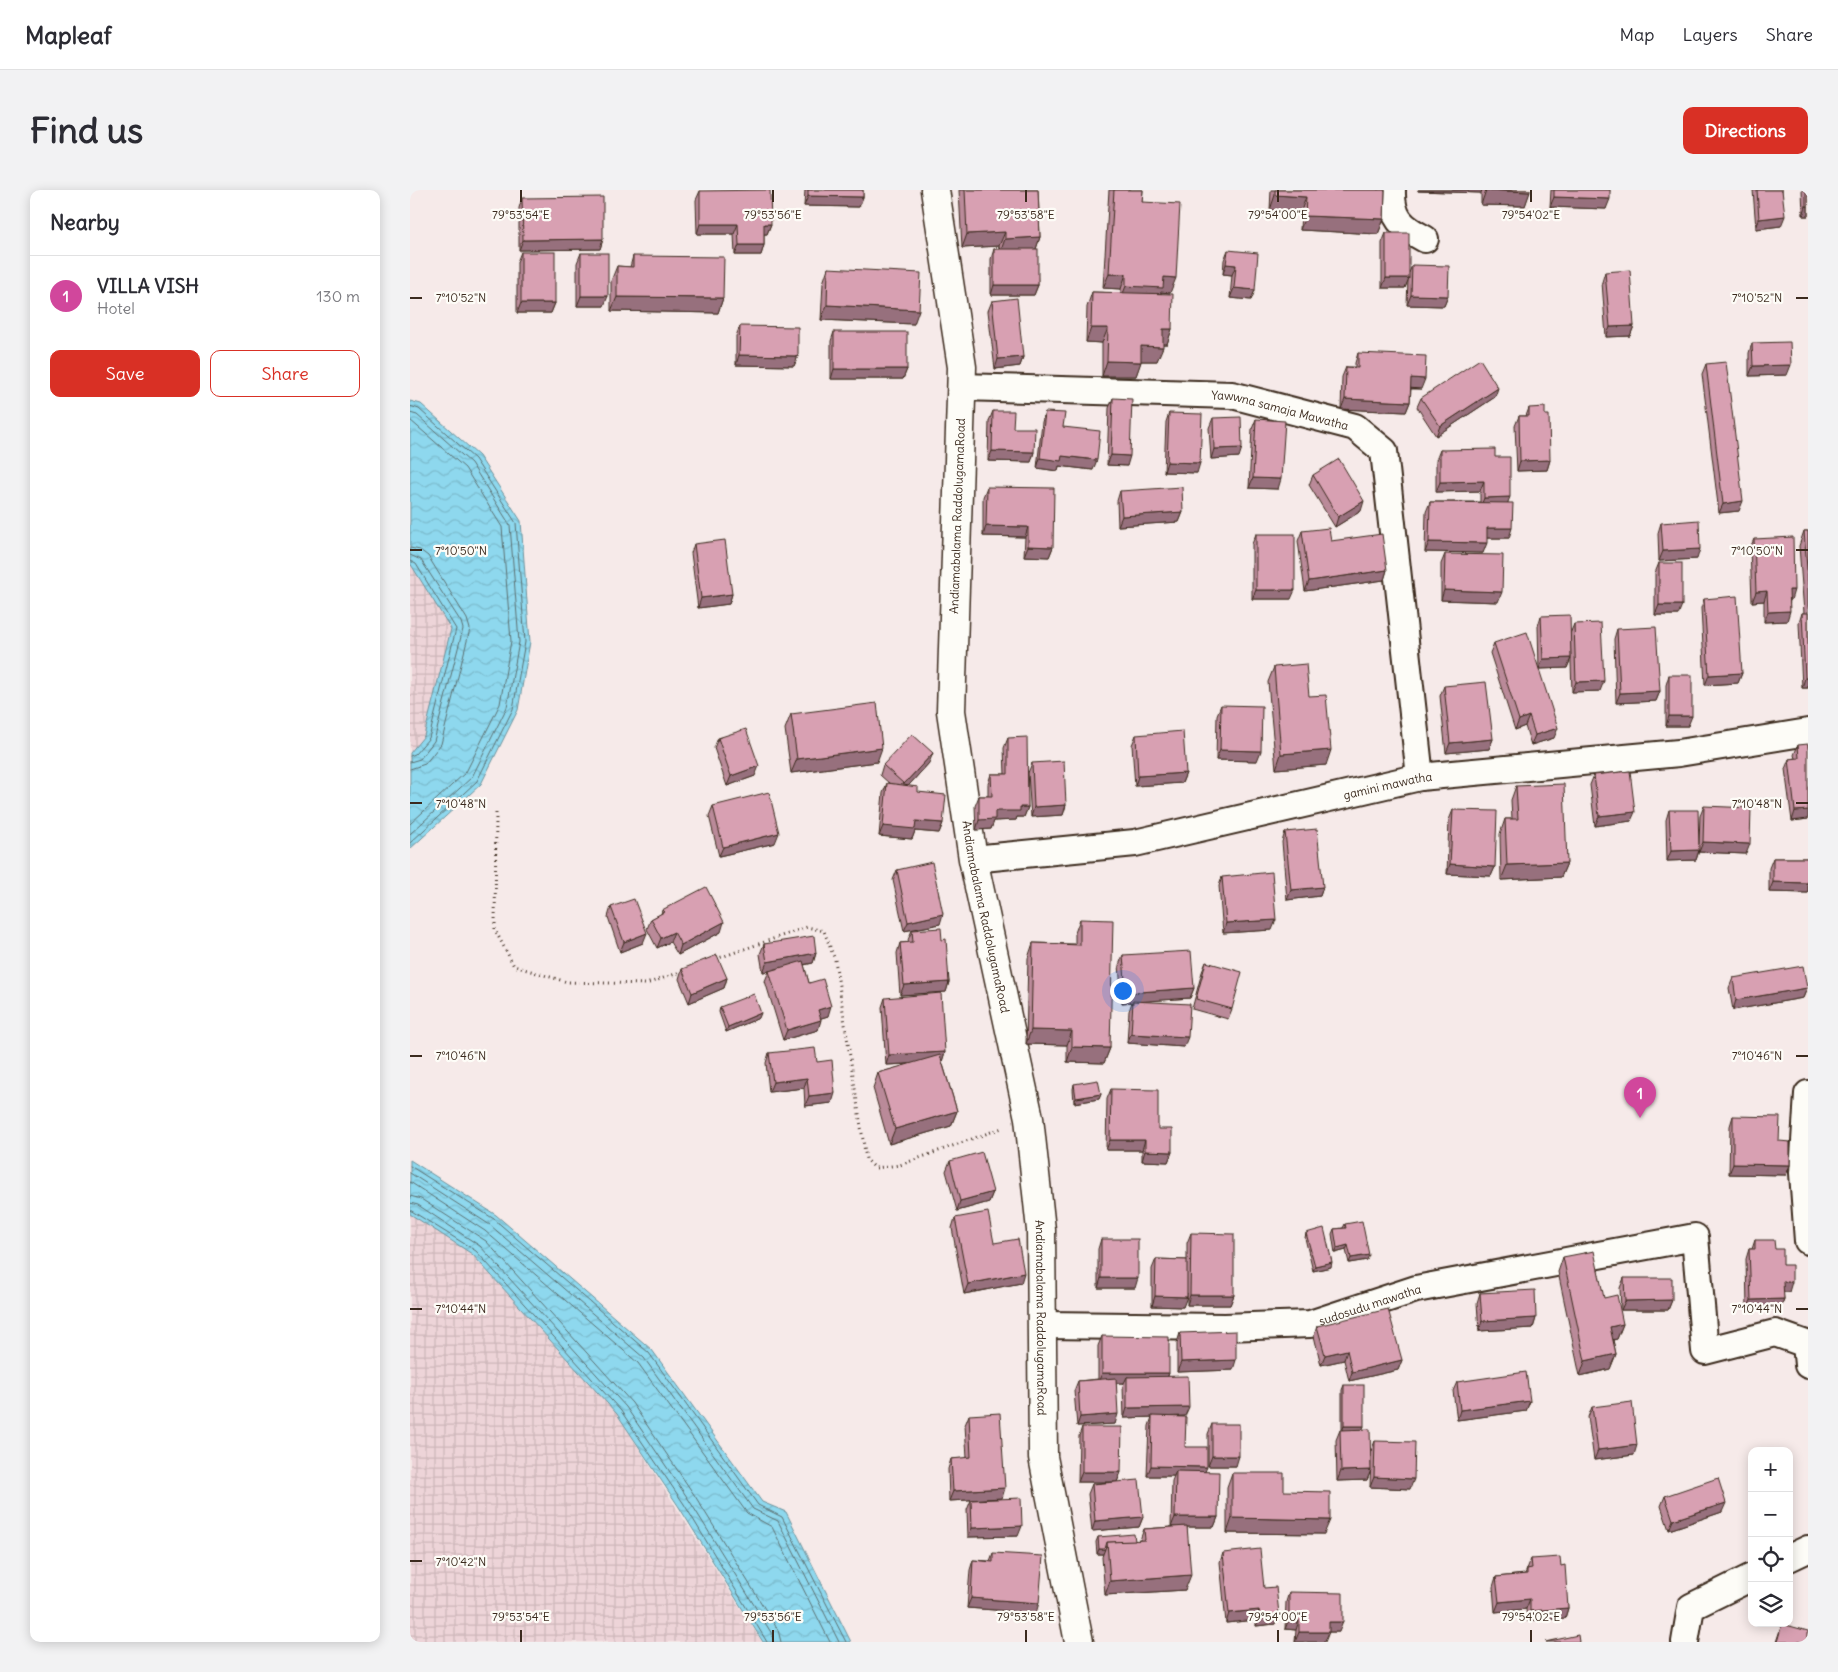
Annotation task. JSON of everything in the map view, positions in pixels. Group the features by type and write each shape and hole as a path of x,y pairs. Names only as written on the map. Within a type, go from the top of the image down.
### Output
{"street":[{"name":"Andiamabalama RaddolugamaRoad","path":"935,190 962,367 951,711 973,859 1029,1118 1041,1230 1042,1457 1079,1642"},
{"path":"1392,190 1392,204 1404,228 1425,239"},
{"name":"Yawwna samaja Mawatha","path":"961,386 1232,395 1355,428 1384,451 1420,777"},
{"name":"gamini mawatha","path":"973,859 1135,843 1420,777 1679,753 1808,732"},
{"path":"1808,1094 1803,1173 1808,1241"},
{"name":"sudosudu mawatha","path":"1042,1324 1225,1327 1310,1324 1416,1289 1695,1237 1704,1351 1775,1333 1807,1347"},
{"path":"1793,1556 1808,1549"},
{"path":"1685,1642 1691,1607 1748,1579"}],"path":[{"path":"496,813 495,930 514,966 567,982 646,984 691,968"},
{"path":"709,962 807,927 824,931 835,960 866,1159 875,1168 900,1165 1029,1118"}],"shaded area":[{"path":"410,486 469,586 424,736 410,755"},
{"path":"410,1214 472,1254 617,1414 762,1642 410,1642"}],"water":[{"path":"410,401 421,404 479,456 521,521 530,642 518,710 481,784 410,849 410,753 424,736 451,629 410,563"},
{"path":"410,1160 496,1215 652,1350 762,1502 786,1512 851,1642 763,1642 679,1507 617,1414 472,1254 410,1214"}],"building":[{"path":"770,190 771,224 764,224 764,245 739,245 738,224 700,224 700,191"},
{"path":"808,190 863,190 863,197 808,196"},
{"path":"965,190 1038,190 1040,237 1005,239 1005,232 967,234"},
{"path":"1114,190 1143,190 1142,202 1180,204 1176,278 1164,277 1163,288 1126,286 1126,274 1109,274"},
{"path":"1275,190 1385,190 1384,219 1305,216 1306,197 1275,195"},
{"path":"1486,190 1530,190 1530,192"},
{"path":"1554,190 1610,190 1610,199 1554,197"},
{"path":"1757,190 1782,190 1785,216 1759,219"},
{"path":"1806,190 1808,190 1808,206 1806,206"},
{"path":"603,197 603,239 523,240 522,198"},
{"path":"1386,233 1409,233 1409,278 1386,278"},
{"path":"994,249 1038,249 1038,285 994,285"},
{"path":"1228,250 1258,253 1255,290 1234,288 1236,265 1226,264"},
{"path":"521,252 555,252 555,303 521,303"},
{"path":"581,253 608,253 608,296 581,296"},
{"path":"633,256 724,257 723,298 617,297 617,266 633,267"},
{"path":"1412,265 1449,266 1448,296 1411,295"},
{"path":"828,268 921,273 919,310 827,305"},
{"path":"1630,270 1634,326 1610,327 1605,272"},
{"path":"1092,292 1173,294 1172,329 1163,329 1163,347 1141,346 1141,362 1107,361 1108,328 1091,328"},
{"path":"1017,298 1023,357 998,359 992,301"},
{"path":"740,326 798,327 798,356 739,355"},
{"path":"834,332 907,332 907,369 834,369"},
{"path":"1790,342 1791,365 1753,366 1752,343"},
{"path":"1358,353 1426,356 1425,379 1411,378 1410,402 1345,399 1346,367 1358,368"},
{"path":"1480,359 1498,388 1440,426 1421,398"},
{"path":"1726,362 1743,501 1723,504 1706,364"},
{"path":"1113,398 1132,399 1130,456 1111,455"},
{"path":"1545,407 1545,415 1549,415 1550,460 1520,461 1519,416 1529,416 1529,408"},
{"path":"993,411 1014,411 1013,428 1035,428 1034,452 992,451"},
{"path":"1045,412 1065,413 1063,427 1100,431 1097,460 1062,456 1061,461 1040,458"},
{"path":"1169,413 1202,414 1200,463 1167,462"},
{"path":"1241,417 1242,448 1214,449 1213,418"},
{"path":"1256,419 1285,421 1281,479 1253,478"},
{"path":"1495,449 1495,457 1510,457 1510,497 1484,498 1484,481 1440,482 1440,450"},
{"path":"1339,459 1364,501 1338,517 1313,475"},
{"path":"987,487 1054,488 1053,547 1028,546 1028,527 986,526"},
{"path":"1182,487 1183,512 1122,516 1120,491"},
{"path":"1430,502 1513,503 1512,528 1487,528 1487,543 1429,542"},
{"path":"1699,520 1700,549 1663,551 1661,523"},
{"path":"1329,528 1331,541 1382,534 1387,570 1309,581 1302,531"},
{"path":"1804,531 1808,531 1808,581"},
{"path":"1256,534 1295,534 1295,590 1256,590"},
{"path":"1793,537 1794,590 1789,590 1790,611 1768,612 1767,591 1756,592 1754,539"},
{"path":"725,540 732,594 701,598 694,544"},
{"path":"1445,554 1503,555 1502,592 1444,590"},
{"path":"1659,563 1682,563 1682,605 1659,605"},
{"path":"1737,596 1742,673 1709,675 1704,599"},
{"path":"1802,613 1808,613 1808,678 1805,678"},
{"path":"1570,615 1571,658 1543,659 1541,616"},
{"path":"1601,623 1604,681 1576,682 1574,624"},
{"path":"1656,627 1660,691 1620,693 1617,629"},
{"path":"1527,632 1558,728 1535,735 1529,716 1519,720 1494,643"},
{"path":"1306,664 1309,696 1326,695 1331,750 1281,754 1274,667"},
{"path":"1669,675 1692,675 1692,716 1669,716"},
{"path":"1486,682 1493,739 1450,743 1444,686"},
{"path":"877,703 882,748 797,759 791,714"},
{"path":"1221,705 1262,706 1261,751 1220,750"},
{"path":"746,729 759,766 731,776 718,738"},
{"path":"1183,731 1186,773 1138,776 1136,735"},
{"path":"912,734 933,753 904,784 883,765"},
{"path":"1027,737 1028,807 1020,807 1020,811 995,811 995,819 979,820 979,796 992,796 991,774 1008,774 1008,738"},
{"path":"1808,744 1808,810 1795,811 1789,759 1799,758 1798,745"},
{"path":"1064,761 1066,805 1034,807 1032,763"},
{"path":"1630,771 1635,812 1599,816 1594,775"},
{"path":"887,783 918,787 918,792 946,795 943,823 916,821 915,829 883,826"},
{"path":"1564,784 1567,863 1507,865 1505,819 1518,819 1516,786"},
{"path":"769,792 779,833 723,847 713,806"},
{"path":"1704,806 1751,808 1750,844 1703,842"},
{"path":"1453,810 1497,811 1495,867 1450,864"},
{"path":"1669,810 1698,810 1699,850 1671,851"},
{"path":"1317,829 1323,887 1291,890 1285,832"},
{"path":"1773,858 1808,858 1808,883 1773,882"},
{"path":"932,862 943,914 908,922 897,870"},
{"path":"1272,872 1276,920 1226,923 1222,877"},
{"path":"706,887 724,922 681,945 674,932 661,938 651,919 664,912 662,910"},
{"path":"634,899 647,933 624,942 611,907"},
{"path":"1080,919 1113,920 1110,1048 1072,1047 1072,1031 1031,1030 1033,943 1080,945"},
{"path":"941,928 942,940 946,939 949,982 904,985 900,943 913,942 912,930"},
{"path":"814,936 816,953 767,962 764,944"},
{"path":"1191,951 1194,988 1126,993 1123,955"},
{"path":"717,955 727,978 692,993 682,969"},
{"path":"803,961 809,983 823,979 831,1006 818,1010 821,1020 787,1030 769,971"},
{"path":"1206,962 1242,972 1232,1009 1196,999"},
{"path":"1803,966 1807,988 1736,1000 1733,978"},
{"path":"941,993 945,1052 889,1055 885,998"},
{"path":"754,994 761,1013 728,1027 720,1007"},
{"path":"1133,1001 1190,1004 1188,1037 1131,1034"},
{"path":"815,1048 817,1062 832,1060 835,1093 809,1096 807,1078 773,1082 769,1053"},
{"path":"940,1055 957,1111 895,1129 878,1073"},
{"path":"1098,1080 1101,1094 1076,1098 1074,1084"},
{"path":"1111,1089 1158,1090 1158,1129 1172,1129 1172,1152 1145,1151 1145,1140 1110,1140"},
{"path":"1733,1116 1780,1117 1779,1141 1790,1142 1790,1165 1733,1164"},
{"path":"982,1152 993,1192 960,1201 950,1161"},
{"path":"988,1212 994,1243 1018,1239 1024,1273 968,1284 955,1218"},
{"path":"1362,1221 1369,1255 1351,1258 1348,1245 1337,1248 1334,1229 1346,1228 1345,1224"},
{"path":"1324,1228 1332,1262 1315,1266 1306,1233"},
{"path":"1191,1233 1234,1234 1234,1295 1190,1295"},
{"path":"1101,1239 1138,1239 1138,1278 1101,1278"},
{"path":"1755,1240 1774,1240 1775,1249 1783,1249 1783,1265 1792,1265 1792,1282 1783,1282 1784,1299 1751,1300 1749,1249 1755,1249"},
{"path":"1594,1251 1604,1298 1617,1295 1623,1324 1610,1327 1616,1354 1585,1361 1563,1257"},
{"path":"1156,1259 1187,1260 1187,1297 1155,1296"},
{"path":"1624,1278 1672,1278 1672,1300 1625,1301"},
{"path":"1535,1290 1536,1318 1482,1321 1480,1293"},
{"path":"1388,1309 1402,1360 1352,1372 1347,1350 1325,1355 1317,1326"},
{"path":"1236,1331 1236,1360 1181,1362 1180,1333"},
{"path":"1102,1336 1169,1337 1169,1373 1102,1373"},
{"path":"1526,1372 1530,1401 1460,1410 1457,1382"},
{"path":"1188,1376 1189,1407 1127,1408 1127,1377"},
{"path":"1116,1378 1118,1414 1080,1417 1078,1381"},
{"path":"1344,1385 1364,1385 1364,1426 1344,1426"},
{"path":"1632,1402 1637,1445 1598,1450 1592,1407"},
{"path":"1000,1413 1005,1488 953,1491 951,1459 971,1457 969,1415"},
{"path":"1152,1416 1186,1417 1185,1447 1207,1447 1207,1467 1151,1466"},
{"path":"1212,1424 1239,1424 1239,1456 1212,1456"},
{"path":"1082,1427 1122,1427 1121,1472 1082,1472"},
{"path":"1370,1429 1371,1470 1341,1471 1340,1430"},
{"path":"1375,1441 1415,1442 1414,1479 1374,1477"},
{"path":"1176,1471 1219,1472 1218,1517 1175,1517"},
{"path":"1232,1473 1284,1473 1284,1491 1330,1492 1330,1520 1232,1518"},
{"path":"1718,1478 1726,1503 1673,1520 1665,1496"},
{"path":"1139,1480 1143,1517 1095,1521 1092,1484"},
{"path":"1021,1498 1022,1526 972,1528 971,1500"},
{"path":"1187,1526 1191,1575 1110,1581 1107,1542 1145,1540 1144,1529"},
{"path":"1134,1534 1135,1541 1107,1542 1105,1549 1099,1549 1098,1537"},
{"path":"1260,1549 1264,1588 1276,1587 1279,1614 1260,1616 1259,1610 1229,1613 1223,1553"},
{"path":"993,1553 1043,1556 1039,1603 971,1598 973,1560 993,1562"},
{"path":"1560,1557 1561,1566 1565,1565 1568,1608 1530,1611 1530,1599 1499,1602 1496,1577 1527,1574 1527,1569 1532,1568 1531,1559"},
{"path":"1289,1592 1343,1593 1343,1622 1329,1622 1329,1632 1299,1632 1299,1620 1289,1619"},
{"path":"1781,1627 1793,1627 1808,1631 1808,1642 1777,1642"},
{"path":"1578,1635 1579,1642 1546,1642"}],"place":[{"name":"VILLA VISH","path":"1640,1118"}]}
